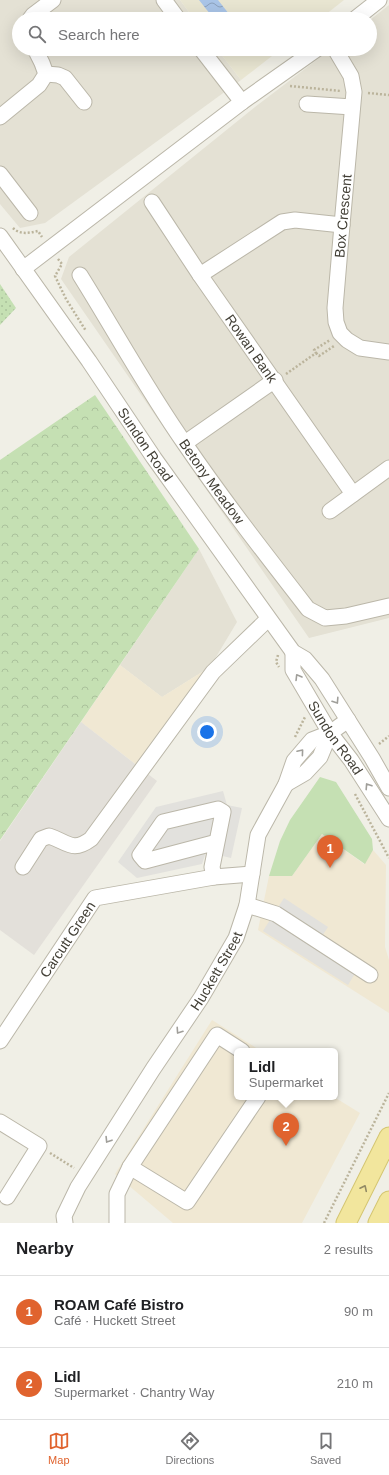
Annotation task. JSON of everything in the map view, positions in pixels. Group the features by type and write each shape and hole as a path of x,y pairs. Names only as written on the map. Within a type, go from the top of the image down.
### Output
{"main road":[{"path":"346,1223 389,1137"},
{"path":"378,1223 389,1201"}],"street":[{"path":"38,12 53,0"},
{"path":"164,0 173,12"},
{"path":"364,12 379,0"},
{"path":"38,56 46,74"},
{"path":"207,56 242,102"},
{"path":"23,269 154,170 177,141 190,131 212,125 307,56"},
{"name":"Box Crescent","path":"340,56 351,76 354,92 335,308 336,322 343,336"},
{"path":"46,74 58,75 65,78 84,102"},
{"path":"0,117 39,85 46,74"},
{"path":"307,104 352,107"},
{"path":"0,174 30,213"},
{"name":"Rowan Bank","path":"152,202 200,275 353,494"},
{"path":"200,275 282,222 295,220 342,225"},
{"name":"Sundon Road","path":"6,231 23,269 89,361 154,458 268,619 292,652 305,659 316,672 348,720 389,788"},
{"name":"Betony Meadow","path":"80,275 131,360 185,443 228,504 308,610 326,618 346,616 389,606"},
{"path":"343,336 360,348 389,352"},
{"path":"185,443 274,380"},
{"path":"330,511 389,468"},
{"path":"22,867 41,839 49,836 73,846 77,846 91,839 213,672 268,619"},
{"name":"Sundon Road","path":"292,652 293,670 330,733 351,760 389,819"},
{"path":"330,733 348,720"},
{"name":"Huckett Street","path":"65,1223 64,1216 85,1175 153,1069 202,998 236,938 247,905 258,835 286,784 305,774 320,757 330,733"},
{"path":"214,877 212,867 217,842 223,812 218,809 163,822 140,856 145,861 217,842"},
{"name":"Carcutt Green","path":"0,1041 95,898 214,877 252,874"},
{"path":"247,905 276,914 370,975"},
{"path":"117,1223 117,1194 130,1167 217,1035 237,1048"},
{"path":"130,1167 187,1202 256,1100"},
{"path":"0,1122 39,1146 7,1197"}],"path":[{"path":"280,75 288,86 389,95"},
{"path":"6,231 26,233 38,231"},
{"path":"316,353 319,356 343,336"},
{"path":"316,353 314,350 343,336"},
{"path":"274,380 288,373 316,353"},
{"path":"276,662 280,668"},
{"path":"292,741 305,718 305,712"},
{"path":"353,792 389,858"},
{"path":"324,1223 389,1092"},
{"path":"39,1146 85,1175"}],"shaded area":[{"path":"0,0 180,0 189,12 12,12 12,56 222,56 241,80 45,223 20,228 0,204"},
{"path":"180,0 344,0 329,12 189,12"},
{"path":"389,5 389,618 309,638 61,279 69,257 255,107 322,56 377,56 377,14"},
{"path":"222,56 272,56 241,80"},
{"path":"199,549 237,622 210,667 162,697 120,665"},
{"path":"120,665 162,697 210,667 138,766 81,722"},
{"path":"81,722 157,781 34,955 0,930 0,841"},
{"path":"223,791 227,805 242,808 231,858 206,852 202,864 137,878 118,862 156,807"},
{"path":"322,834 364,864 373,850 386,865 385,947 389,960 389,1013 258,930 269,876 292,876"},
{"path":"284,898 328,927 322,936 362,962 348,985 263,931"},
{"path":"212,1020 256,1048 234,1048 234,1100 338,1099 360,1113 302,1223 173,1223 115,1174"}],"green space":[{"path":"0,284 16,308 0,325"},
{"path":"95,395 199,549 0,840 0,460"},
{"path":"320,777 336,782 372,839 373,850 365,864 322,834 292,876 269,876 280,841 290,820"}],"water":[{"path":"199,0 218,0 227,12 208,12"}],"place":[{"name":"ROAM Café Bistro","path":"330,868"},
{"name":"Lidl","path":"286,1146"}]}
